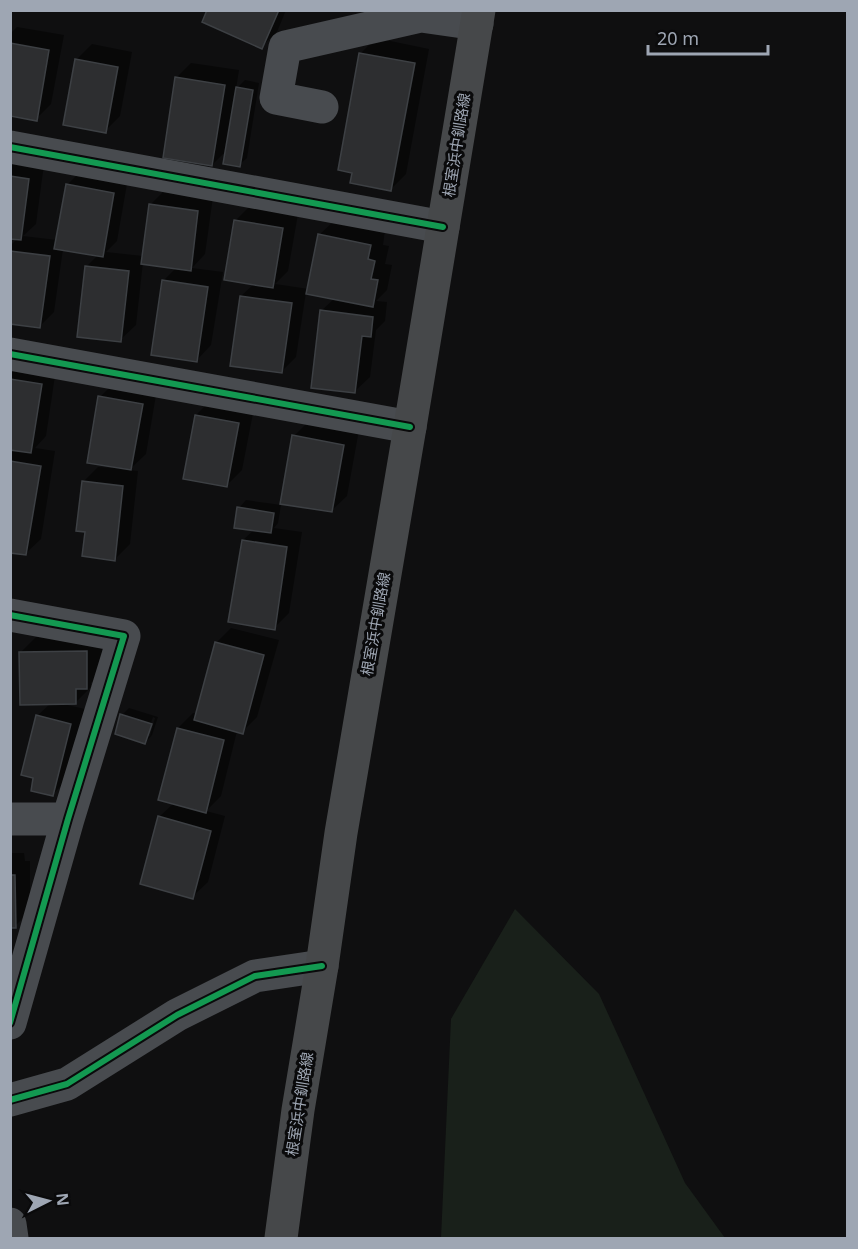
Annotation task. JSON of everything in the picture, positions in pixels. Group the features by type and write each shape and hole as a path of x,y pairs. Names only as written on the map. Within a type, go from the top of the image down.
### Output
{"main road":[{"name":"根室浜中釧路線","path":"281,1239 297,1110 322,966 341,832 478,17"}],"street":[{"path":"322,107 276,98 285,47 421,15 478,17"},
{"path":"10,147 443,227"},
{"path":"10,354 410,427"},
{"path":"10,615 124,636 68,819 10,1023"},
{"path":"10,819 68,819"},
{"path":"10,1100 67,1084 177,1015 255,976 322,966"},
{"path":"10,1224 12,1239"}],"shaded area":[{"path":"515,909 599,994 685,1183 725,1238 441,1238 451,1019"}],"building":[{"path":"207,10 279,10 262,49 202,22"},
{"path":"10,43 49,50 37,121 10,116"},
{"path":"359,53 415,63 391,191 350,183 352,173 338,170"},
{"path":"75,59 118,67 106,133 63,125"},
{"path":"175,77 225,85 212,166 163,158"},
{"path":"236,87 253,90 240,167 223,164"},
{"path":"10,176 29,179 21,240 10,239"},
{"path":"66,184 114,193 103,257 54,249"},
{"path":"149,204 198,211 191,271 141,264"},
{"path":"234,220 283,228 273,288 224,280"},
{"path":"318,234 371,245 368,259 375,261 371,279 378,280 373,307 306,294"},
{"path":"10,251 50,256 40,328 10,324"},
{"path":"85,266 129,271 121,342 77,337"},
{"path":"162,280 208,287 197,362 151,355"},
{"path":"240,296 292,303 282,373 230,366"},
{"path":"320,310 373,317 371,337 362,336 355,393 311,388"},
{"path":"10,379 42,384 31,453 10,450"},
{"path":"98,396 143,404 131,470 87,463"},
{"path":"195,415 239,423 227,487 183,479"},
{"path":"292,435 344,445 332,512 280,504"},
{"path":"10,461 41,466 26,555 10,553"},
{"path":"82,481 123,486 115,561 82,556 85,532 76,531"},
{"path":"237,507 274,513 271,533 234,528"},
{"path":"242,540 287,547 275,630 228,622"},
{"path":"215,642 264,655 243,734 194,720"},
{"path":"87,651 87,689 76,689 76,704 20,705 19,652"},
{"path":"120,714 152,724 145,744 115,734"},
{"path":"36,715 71,724 53,796 31,791 33,778 21,775"},
{"path":"177,728 224,740 206,813 158,800"},
{"path":"158,816 211,831 193,899 140,884"},
{"path":"10,875 15,875 16,928 10,928"}],"cycle path":[{"path":"10,147 443,227"},
{"path":"10,354 410,427"},
{"path":"10,615 124,636 68,819 10,1023"},
{"path":"10,1100 67,1084 177,1015 255,976 322,966"}]}
